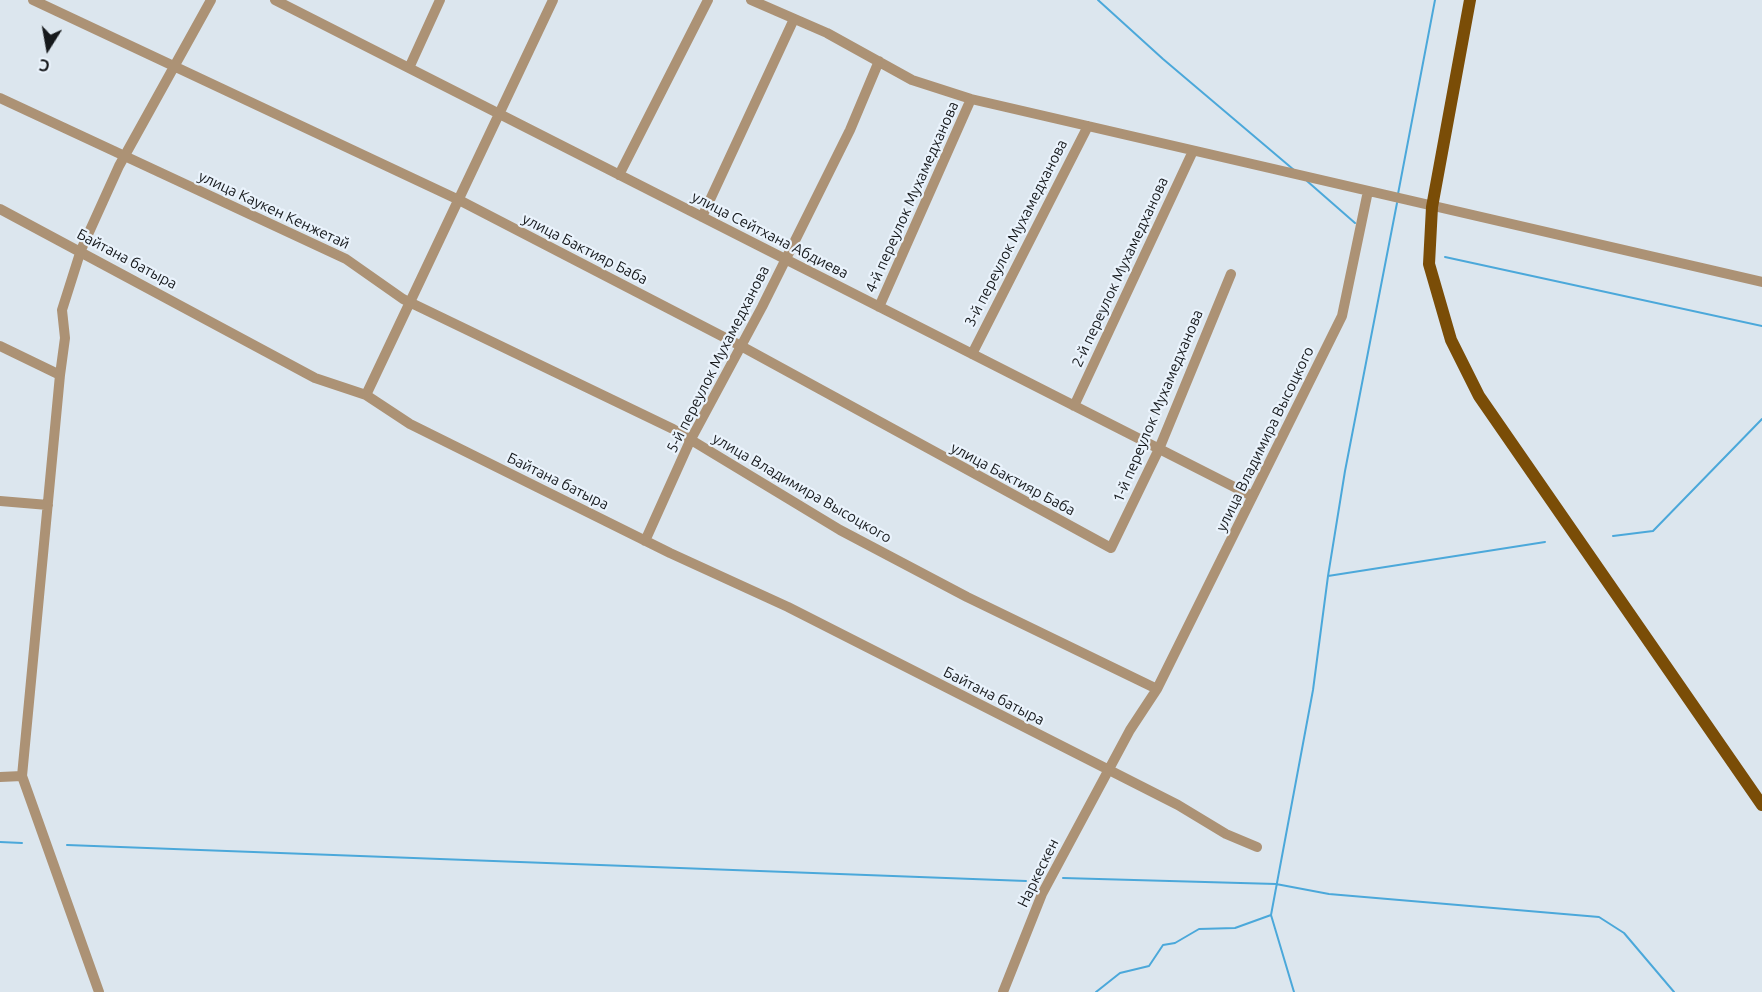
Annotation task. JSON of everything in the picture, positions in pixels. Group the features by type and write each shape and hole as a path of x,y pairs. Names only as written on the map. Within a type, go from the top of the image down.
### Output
{"main road":[{"path":"1470,0 1432,207 1429,264 1451,340 1479,396 1762,806"}],"street":[{"name":"улица Бактияр Баба","path":"33,0 459,200 741,346 1111,548"},
{"path":"99,992 22,776 65,338 62,310 81,250 123,158 211,0"},
{"name":"улица Сейтхана Абдиева","path":"275,0 1252,496"},
{"path":"409,68 440,0"},
{"path":"366,395 552,0"},
{"path":"619,175 708,0"},
{"path":"751,0 827,33 912,80 971,99 1281,173 1478,215 1762,282"},
{"path":"702,217 794,19"},
{"name":"5-й переулок Мухамедханова","path":"645,541 690,441 786,260 850,130 879,61"},
{"name":"улица Каукен Кенжетай","path":"0,98 123,158 346,259 411,302 673,429 690,441"},
{"name":"4-й переулок Мухамедханова","path":"879,307 971,99"},
{"name":"3-й переулок Мухамедханова","path":"972,354 1088,126"},
{"name":"2-й переулок Мухамедханова","path":"1074,406 1193,151"},
{"name":"улица Владимира Высоцкого","path":"1108,771 1130,730 1157,689 1342,316 1368,191"},
{"name":"Байтана батыра","path":"0,209 81,250 315,378 366,395 410,424 645,541 788,607 1178,805 1226,834 1257,847"},
{"name":"1-й переулок Мухамедханова","path":"1111,548 1159,449 1232,274"},
{"path":"0,346 60,375"},
{"name":"улица Владимира Высоцкого","path":"690,441 840,530 953,589 1157,689"},
{"path":"0,501 48,505"},
{"name":"Наркескен","path":"1003,992 1042,894 1108,771"},
{"path":"0,777 22,776"}],"waterway":[{"path":"1098,0 1163,59 1294,170"},
{"path":"1398,194 1435,0"},
{"path":"1307,181 1355,223"},
{"path":"1294,992 1271,915 1313,690 1345,471 1397,203"},
{"path":"1445,257 1762,326"},
{"path":"1613,536 1653,531 1762,419"},
{"path":"1328,576 1545,542"},
{"path":"0,842 22,843"},
{"path":"67,845 1026,881"},
{"path":"1063,878 1276,884 1329,894 1599,917 1624,933 1674,992"},
{"path":"1096,992 1120,973 1149,966 1163,945 1175,943 1199,929 1235,928 1271,915"}]}
